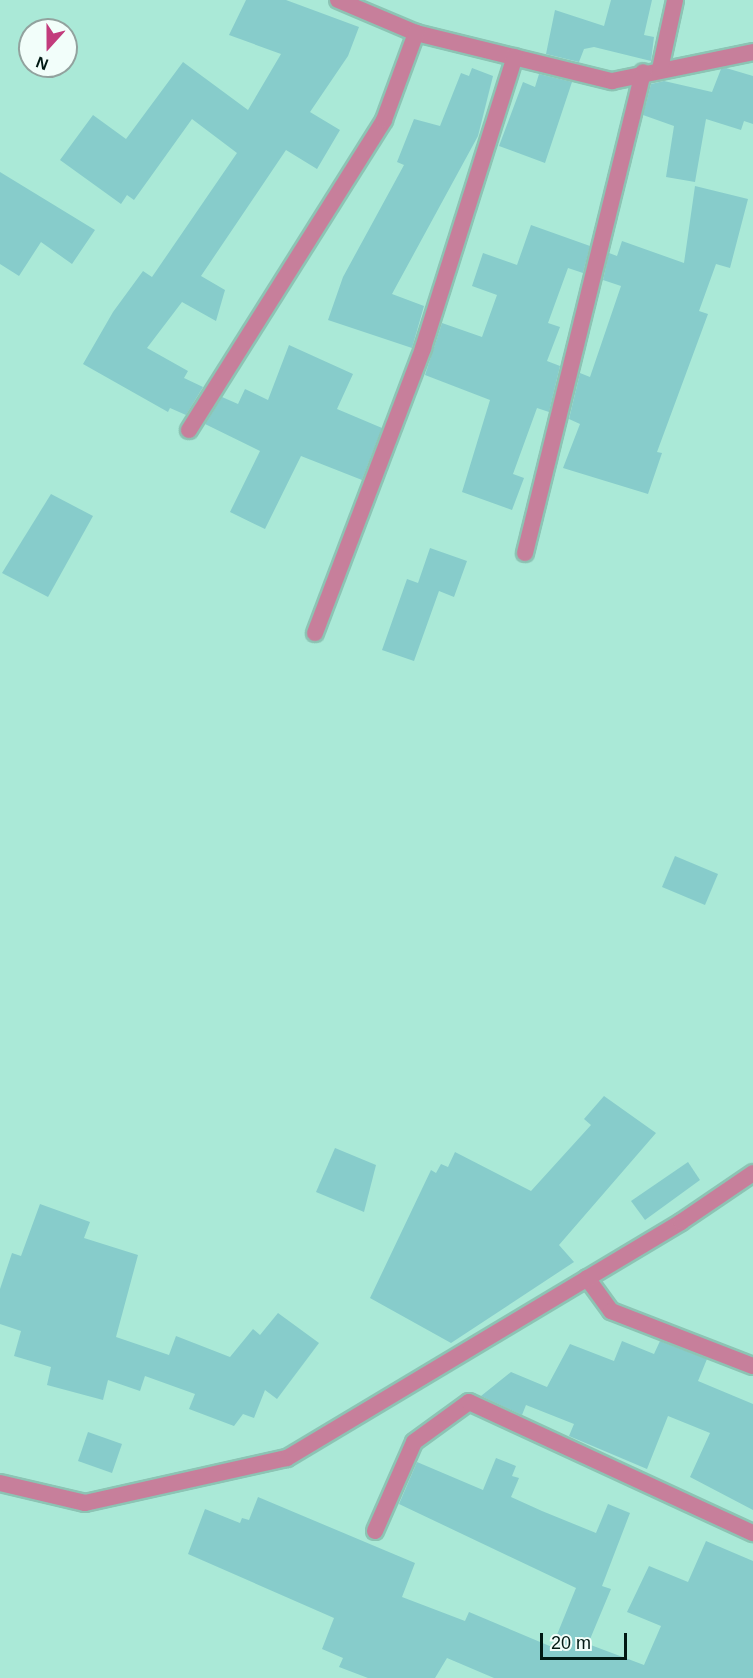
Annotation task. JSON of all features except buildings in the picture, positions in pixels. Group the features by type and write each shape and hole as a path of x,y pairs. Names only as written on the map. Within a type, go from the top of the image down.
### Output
{"street":[{"path":"338,0 417,33 612,81 643,72 753,52"},
{"path":"660,69 675,0"},
{"path":"189,430 384,120 417,33"},
{"path":"315,633 423,348 515,57"},
{"path":"525,553 643,72"},
{"path":"0,1483 85,1503 287,1458 587,1278 753,1173"},
{"path":"587,1278 611,1311 753,1366"},
{"path":"375,1531 414,1442 469,1402 753,1533"}]}
